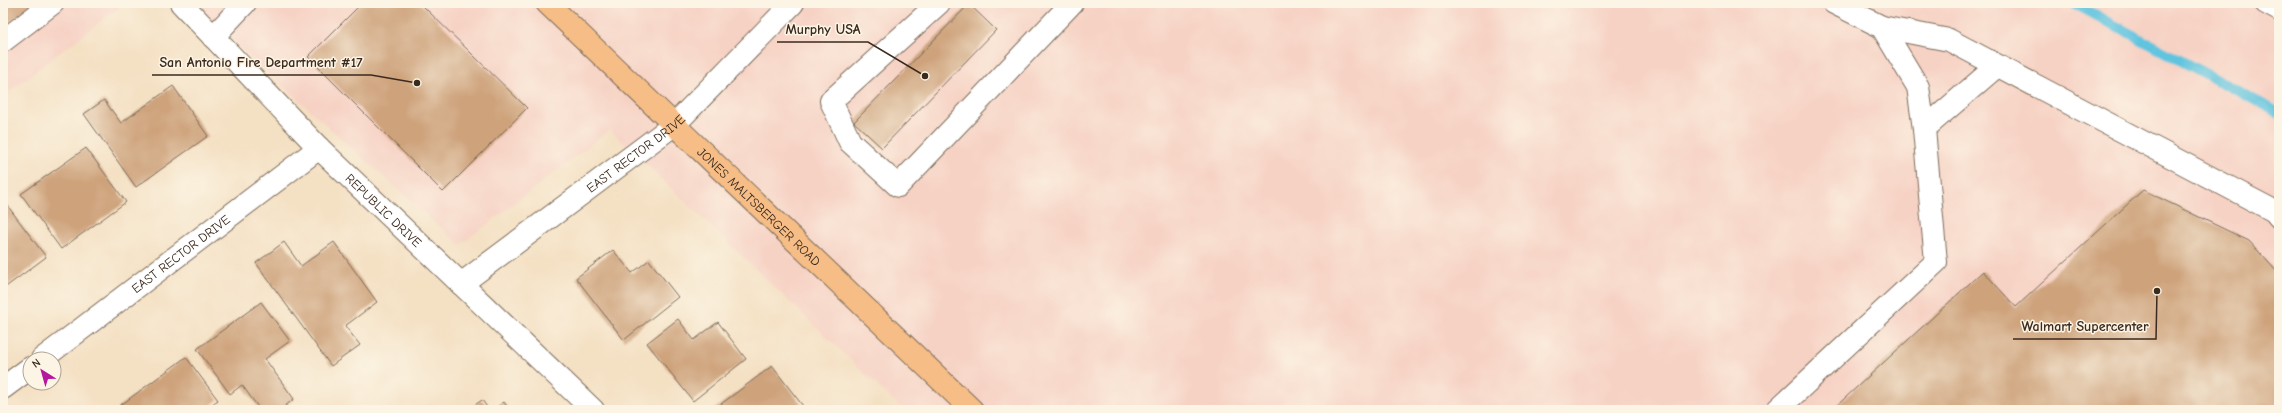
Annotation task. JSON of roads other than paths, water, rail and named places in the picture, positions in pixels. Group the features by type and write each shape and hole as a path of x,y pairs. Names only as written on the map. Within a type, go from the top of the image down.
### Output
{"main road":[{"name":"JONES MALTSBERGER ROAD","path":"547,3 972,410"}],"street":[{"path":"3,41 53,3"},
{"name":"REPUBLIC DRIVE","path":"181,3 320,148 593,410"},
{"path":"213,37 245,3"},
{"name":"EAST RECTOR DRIVE","path":"462,284 675,124 793,3"},
{"path":"939,3 831,101 850,142 898,186 1072,3"},
{"path":"1834,3 1882,27 1949,40 2274,211 2279,217"},
{"path":"2266,3 2279,10"},
{"path":"1777,410 1936,262 1924,129 1918,87 1882,27"},
{"path":"1924,129 1997,66"},
{"name":"EAST RECTOR DRIVE","path":"53,351 320,148"},
{"path":"3,388 22,374"}],"waterway":[{"path":"2073,3 2279,113"}],"place":[{"name":"Murphy USA","path":"925,76"},
{"name":"San Antonio Fire Department #17","path":"417,83"},
{"name":"Walmart Supercenter","path":"2157,291"}]}
